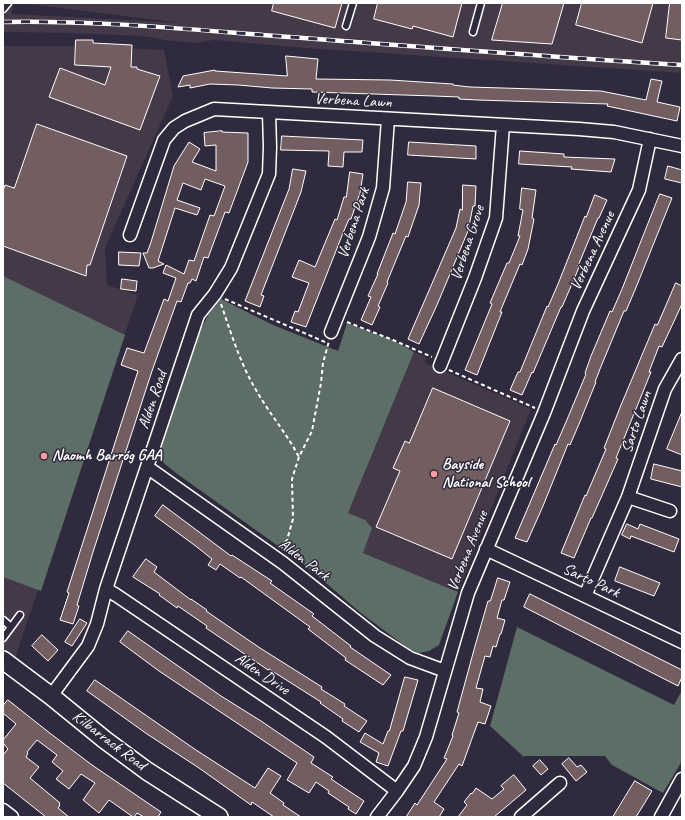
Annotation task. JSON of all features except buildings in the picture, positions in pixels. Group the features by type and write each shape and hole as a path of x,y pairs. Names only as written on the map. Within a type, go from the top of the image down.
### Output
{"main road":[{"name":"Kilbarrack Road","path":"3,660 52,696 111,745 219,817"}],"street":[{"name":"Verbena Lawn","path":"130,235 164,140 174,128 185,120 214,109 579,128 614,132 682,146"},
{"name":"Alden Road","path":"52,696 88,646 97,624 106,589 198,315 215,294 231,268 269,174 269,113"},
{"name":"Verbena Park","path":"331,332 369,237 383,188 388,119"},
{"name":"Verbena Grove","path":"440,366 475,278 496,218 503,124"},
{"name":"Verbena Avenue","path":"377,817 414,766 426,737 468,593 544,413 582,312 639,190 650,139"},
{"name":"Sarto Lawn","path":"585,596 628,497 665,389 682,359"},
{"name":"Alden Park","path":"147,467 283,563 375,636 410,658 445,671"},
{"path":"628,497 670,511"},
{"name":"Sarto Park","path":"486,550 682,642"},
{"name":"Alden Drive","path":"106,589 326,737 397,791"},
{"path":"661,817 682,779"},
{"path":"521,817 560,783"},
{"path":"3,810 12,817"}],"lane":[{"path":"3,9 8,3"},
{"path":"346,26 353,3"},
{"path":"473,32 481,3"},
{"path":"3,638 20,615"},
{"path":"3,620 11,627"}],"path":[{"path":"215,294 221,304 234,344 255,389 299,457"},
{"path":"215,294 328,344 323,363 321,383 312,431 299,457 292,479 293,519 287,540 280,548 283,563"},
{"path":"337,317 432,357 440,366 544,413"}],"shaded area":[{"path":"3,3 14,3 11,14 182,23 19,3 682,3 682,73 306,48 214,40 194,43 142,36 3,32"},
{"path":"3,46 79,46 164,50 173,96 105,248 107,285 138,295 14,661 3,651"},
{"name":"Bayside National School","path":"414,352 426,357 425,363 531,409 458,592 363,553 348,513"}],"green space":[{"name":"Naomh Barróg GAA","path":"3,276 125,335 41,591 3,577"},
{"path":"221,299 273,325 338,351 347,323 393,340 414,352 348,513 365,520 372,528 363,553 458,592 439,645 429,651 419,653 409,649 361,613 306,566 176,473 159,459 159,451 197,338 208,315"},
{"path":"517,627 674,705 682,690 682,761 663,793 612,765 605,756 524,757 490,726"}],"railway":[{"path":"3,22 146,26 486,52 682,65"}],"place":[{"name":"Naomh Barróg GAA","path":"44,456"},
{"name":"Bayside National School","path":"434,474"}]}
